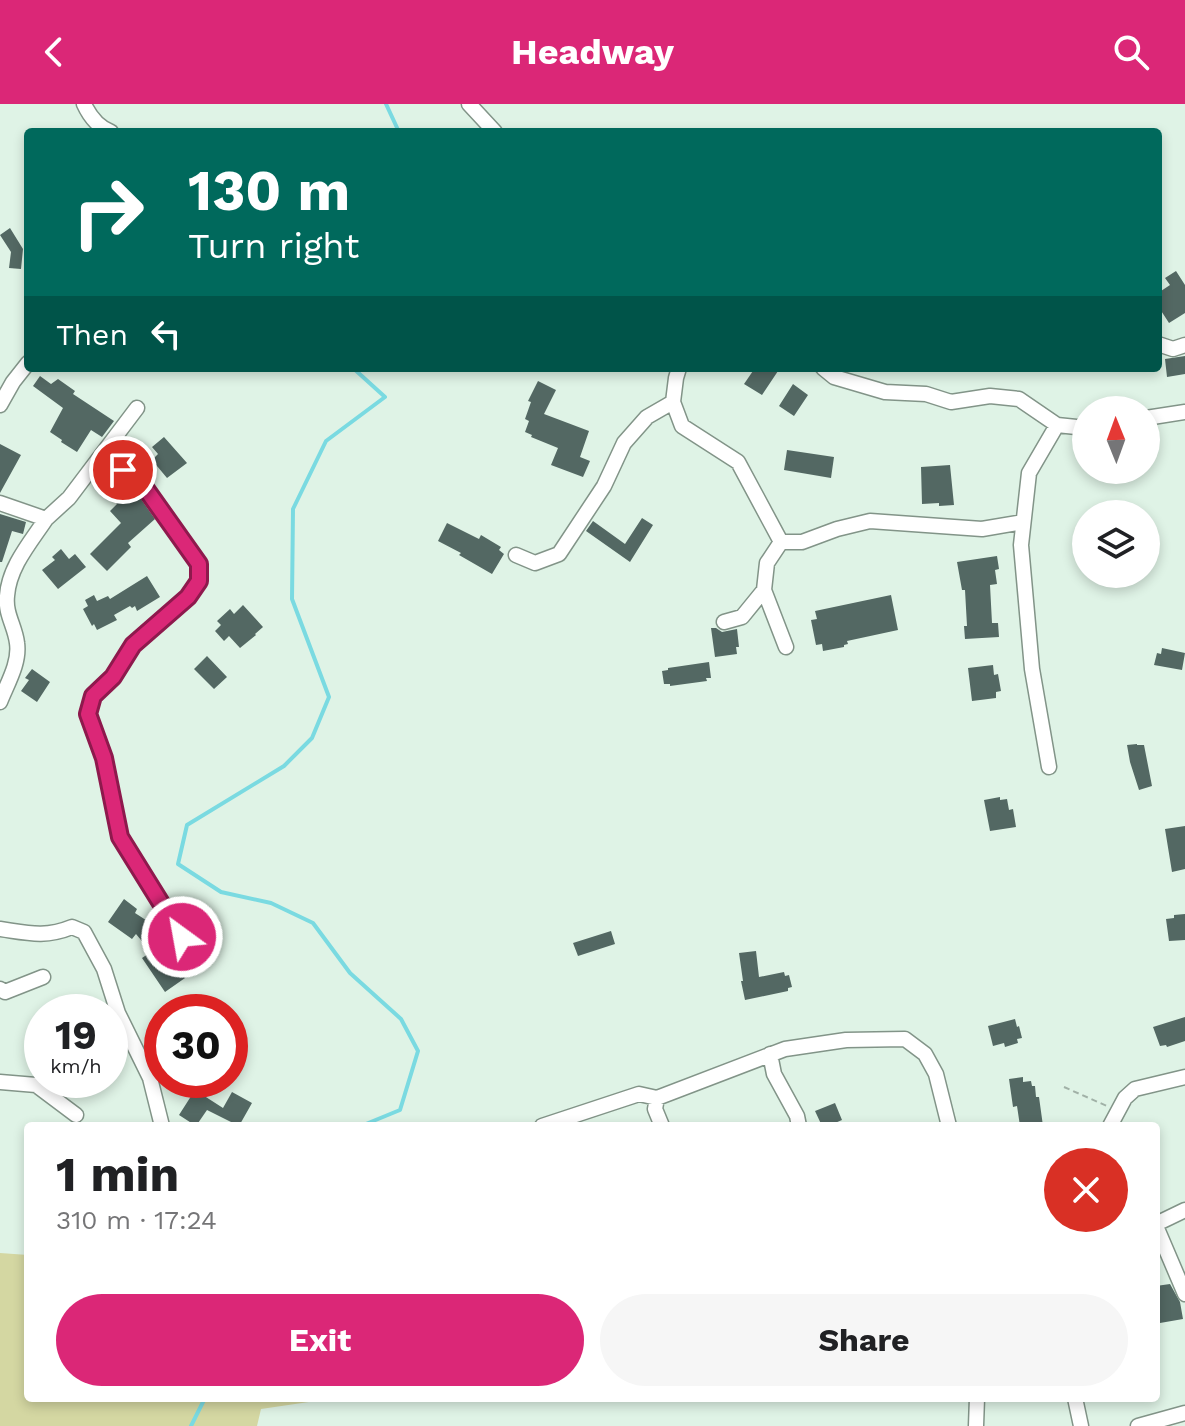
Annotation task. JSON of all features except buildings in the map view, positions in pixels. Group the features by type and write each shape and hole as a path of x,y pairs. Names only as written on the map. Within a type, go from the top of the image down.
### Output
{"street":[{"path":"84,104 89,116 102,128"},
{"path":"469,104 491,128"},
{"path":"1162,345 1173,349 1185,345"},
{"path":"0,405 24,368"},
{"path":"678,372 673,402 682,426 738,462 781,542"},
{"path":"828,372 834,377 885,392 926,394 951,402 990,396 1019,399 1057,425 1072,427"},
{"path":"516,555 535,563 559,554 604,486 624,443 647,417 673,402"},
{"path":"0,702 17,652 6,611 12,574 46,519 69,498 137,408"},
{"path":"1160,416 1185,412"},
{"path":"1049,767 1032,669 1021,545 1029,473 1057,425"},
{"path":"103,455 143,485 199,564 199,581 188,597 133,645 113,677 93,696 88,714 104,758 120,837 182,937"},
{"path":"0,503 46,519"},
{"path":"781,542 802,542 870,521 982,529 1023,522"},
{"path":"781,542 767,563 764,590 786,647"},
{"path":"724,622 742,617 764,590"},
{"path":"0,929 55,934 72,927 84,932 104,969 118,1013 150,1078 161,1122"},
{"path":"0,989 5,992 43,977"},
{"path":"554,1122 639,1094 657,1098 785,1049 846,1040 905,1039 925,1054 931,1064 948,1122"},
{"path":"770,1054 774,1074 798,1122"},
{"path":"1112,1122 1125,1098 1135,1089 1185,1077"},
{"path":"0,1082 36,1085 76,1115"},
{"path":"657,1098 655,1109 660,1122"},
{"path":"1160,1223 1185,1210"},
{"path":"1160,1235 1185,1294"},
{"path":"976,1426 977,1402"},
{"path":"1076,1402 1081,1426"},
{"path":"1138,1426 1185,1413"}],"path":[{"path":"1064,1087 1119,1111"}],"green space":[{"path":"0,1253 24,1255 24,1402 309,1402 261,1409 257,1426 0,1426"}],"waterway":[{"path":"386,104 397,128"},
{"path":"357,372 385,397 326,441 293,509 292,599 329,697 312,738 284,766 187,825 178,864 221,892 271,903 313,923 350,973 401,1019 418,1051 400,1110 371,1122"},
{"path":"191,1426 203,1402"}],"route":[{"path":"123,470 143,485 199,564 199,581 188,597 133,645 113,677 93,696 88,714 104,758 120,837 182,937"}]}
